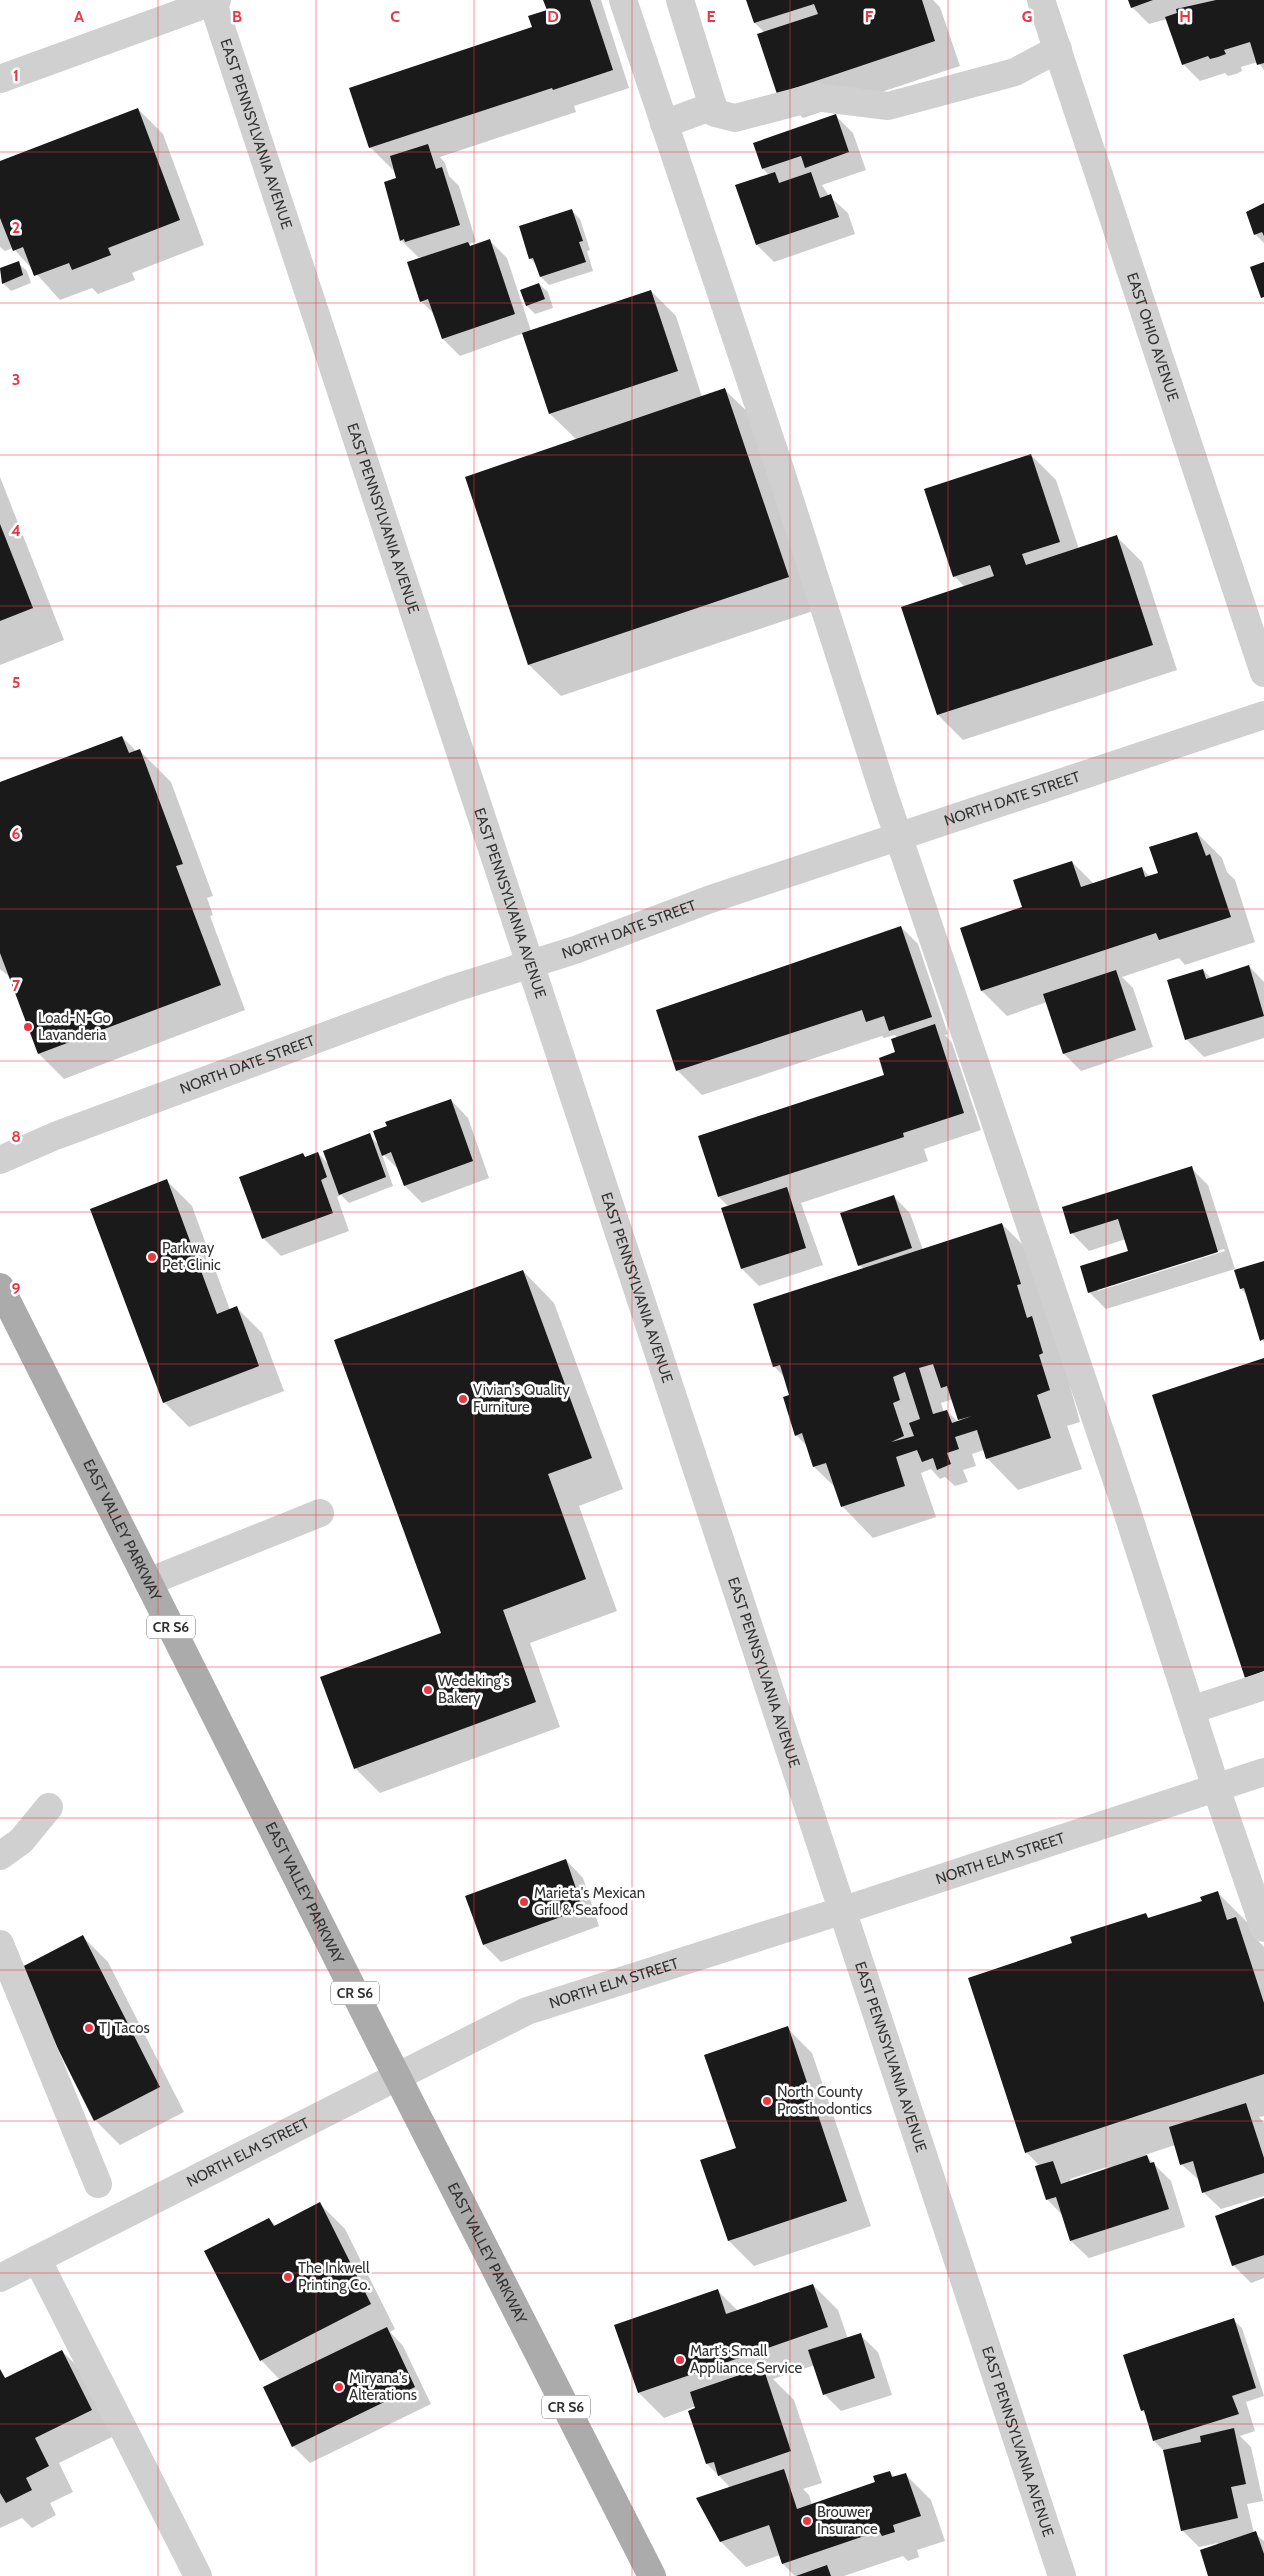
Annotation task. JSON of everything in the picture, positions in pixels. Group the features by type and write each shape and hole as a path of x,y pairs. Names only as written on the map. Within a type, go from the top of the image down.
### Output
{"main road":[{"name":"EAST VALLEY PARKWAY","path":"0,1288 397,2076 652,2576"}],"street":[{"path":"0,79 214,0"},
{"name":"EAST PENNSYLVANIA AVENUE","path":"214,0 1062,2576"},
{"path":"680,0 715,113 735,118 815,97 888,106 1015,72 1058,50"},
{"name":"EAST OHIO AVENUE","path":"1041,0 1264,673"},
{"path":"631,2 664,124 781,473 898,837 1120,1493 1216,1788 1264,1928"},
{"path":"664,124 713,106"},
{"name":"NORTH DATE STREET","path":"0,1160 55,1136 452,989 531,964 708,900 1264,716"},
{"path":"148,1582 320,1513"},
{"path":"1191,1710 1264,1686"},
{"name":"NORTH ELM STREET","path":"0,2278 527,2012 1264,1772"},
{"path":"0,1856 21,1841 49,1807"},
{"path":"0,1944 98,2184"},
{"path":"37,2259 198,2576"}],"building":[{"path":"543,0 590,0 613,70 369,148 349,88 532,27 528,16 547,10"},
{"path":"746,0 922,0 935,41 777,94 757,34 818,14 814,4 754,23"},
{"path":"1128,0 1153,0 1131,8"},
{"path":"1216,0 1264,0 1264,63 1257,65 1250,42 1224,50 1226,54 1218,57 1210,59 1208,56 1182,65 1165,17 1177,13 1176,9"},
{"path":"138,108 180,220 108,248 111,255 72,270 69,263 34,276 23,247 13,251 0,218 0,161"},
{"path":"836,114 849,152 805,168 801,156 762,169 753,143"},
{"path":"428,144 436,169 442,167 460,225 405,242 404,239 400,241 384,182 396,178 390,156"},
{"path":"775,172 779,183 811,172 820,198 831,194 839,217 756,245 735,185"},
{"path":"1264,203 1264,236 1262,232 1254,235 1246,212"},
{"path":"572,209 583,241 579,242 586,262 540,277 533,258 529,259 519,226"},
{"path":"490,239 515,314 442,339 428,299 420,302 407,262 468,242 470,246"},
{"path":"19,261 23,275 2,284 0,268"},
{"path":"1264,262 1264,297 1261,298 1250,267"},
{"path":"539,283 545,299 526,306 520,290"},
{"path":"651,290 678,371 549,414 522,333"},
{"path":"725,388 789,577 528,665 465,477"},
{"path":"1031,454 1060,542 1022,554 1026,565 1117,535 1153,645 937,715 901,607 994,576 990,565 953,577 924,489"},
{"path":"0,524 33,608 0,621"},
{"path":"122,736 129,753 140,749 183,864 176,866 221,985 38,1054 0,953 0,782"},
{"path":"1197,832 1206,856 1210,854 1231,917 1159,940 1156,933 981,991 960,928 1022,907 1013,880 1072,861 1081,887 1142,867 1145,877 1158,873 1149,847"},
{"path":"901,926 932,1017 889,1031 884,1016 866,1022 862,1010 676,1071 656,1010"},
{"path":"1249,965 1264,1016 1185,1040 1167,980 1203,969 1206,979"},
{"path":"1116,970 1136,1030 1063,1054 1043,994"},
{"path":"935,1024 964,1113 903,1133 904,1137 718,1197 698,1136 884,1075 879,1058 895,1052 891,1039"},
{"path":"451,1099 473,1161 404,1186 391,1152 382,1156 373,1131 387,1126 385,1122"},
{"path":"370,1133 386,1177 339,1195 323,1151"},
{"path":"318,1152 327,1177 321,1180 333,1213 262,1239 239,1177 303,1153 305,1157"},
{"path":"1192,1166 1218,1252 1088,1293 1080,1266 1128,1251 1118,1219 1070,1234 1062,1207"},
{"name":"Parkway Pet Clinic","path":"167,1179 217,1314 237,1306 259,1366 163,1403 90,1209"},
{"path":"787,1187 806,1248 741,1269 721,1208"},
{"path":"894,1195 912,1248 858,1266 840,1213"},
{"path":"1002,1223 1021,1284 1017,1285 1027,1318 1032,1316 1043,1353 1039,1355 1050,1390 1037,1395 1051,1438 986,1459 977,1430 955,1437 959,1449 947,1453 951,1464 937,1470 933,1458 922,1462 917,1450 896,1457 905,1486 841,1507 826,1463 813,1467 802,1433 795,1436 783,1397 789,1395 780,1365 773,1367 753,1304","holes":["933,1364 941,1388 947,1386 958,1420 972,1416 952,1423 947,1410 933,1414 919,1368","905,1372 920,1419 909,1423 914,1436 891,1442 904,1436 893,1403 900,1400 893,1377"]},
{"path":"1264,1261 1264,1339 1260,1341 1244,1288 1240,1289 1234,1270"},
{"name":"Vivian's Quality Furniture","path":"523,1270 592,1458 548,1474 586,1579 503,1610 536,1702 354,1769 320,1677 441,1633 334,1340"},
{"path":"1264,1358 1264,1671 1245,1678 1152,1395"},
{"name":"Marieta's Mexican Grill & Seafood","path":"566,1859 583,1909 483,1945 465,1896"},
{"path":"1218,1891 1227,1920 1236,1917 1264,2003 1264,2074 1025,2153 968,1978 1072,1943 1070,1937 1146,1913 1148,1918 1202,1901 1200,1897"},
{"name":"TJ Tacos","path":"83,1935 160,2087 94,2121 18,1969"},
{"name":"North County Prosthodontics","path":"788,2026 847,2201 728,2241 700,2160 736,2148 704,2055"},
{"path":"1246,2103 1264,2158 1264,2173 1202,2193 1193,2161 1180,2165 1169,2127"},
{"path":"1147,2155 1150,2163 1154,2162 1169,2209 1070,2241 1056,2197 1046,2200 1035,2166 1053,2161 1061,2184"},
{"path":"1264,2198 1264,2255 1232,2266 1215,2216"},
{"name":"The Inkwell Printing Co.","path":"320,2202 371,2304 260,2361 204,2251 269,2218 274,2226"},
{"name":"Mart's Small Appliance Service","path":"813,2284 828,2327 638,2393 614,2325 718,2289 726,2314"},
{"path":"1234,2318 1256,2388 1232,2396 1239,2414 1153,2441 1144,2410 1141,2411 1123,2355"},
{"name":"Miryana's Alterations","path":"387,2327 415,2387 292,2447 263,2387"},
{"path":"861,2333 875,2378 823,2395 808,2350"},
{"path":"62,2350 92,2410 35,2438 49,2466 26,2478 32,2490 6,2503 0,2493 0,2369 5,2378"},
{"path":"763,2367 791,2451 718,2476 714,2462 706,2464 688,2411 695,2408 690,2392"},
{"path":"1234,2428 1246,2484 1231,2487 1238,2518 1181,2531 1163,2450 1201,2442 1200,2436"},
{"name":"Brouwer Insurance","path":"784,2469 797,2509 875,2482 873,2476 890,2471 892,2477 906,2473 921,2516 893,2525 895,2532 882,2536 879,2531 782,2564 769,2525 720,2542 696,2498"},
{"path":"1256,2531 1264,2554 1264,2576 1208,2576 1200,2550"},
{"path":"827,2565 831,2576 796,2576"}],"place":[{"name":"Load-N-Go Lavanderia","path":"28,1027"},
{"name":"Parkway Pet Clinic","path":"152,1257"},
{"name":"Vivian's Quality Furniture","path":"463,1399"},
{"name":"Wedeking's Bakery","path":"428,1690"},
{"name":"Marieta's Mexican Grill & Seafood","path":"524,1902"},
{"name":"TJ Tacos","path":"89,2028"},
{"name":"North County Prosthodontics","path":"767,2101"},
{"name":"The Inkwell Printing Co.","path":"288,2277"},
{"name":"Mart's Small Appliance Service","path":"680,2360"},
{"name":"Miryana's Alterations","path":"339,2387"},
{"name":"Brouwer Insurance","path":"807,2521"}]}
